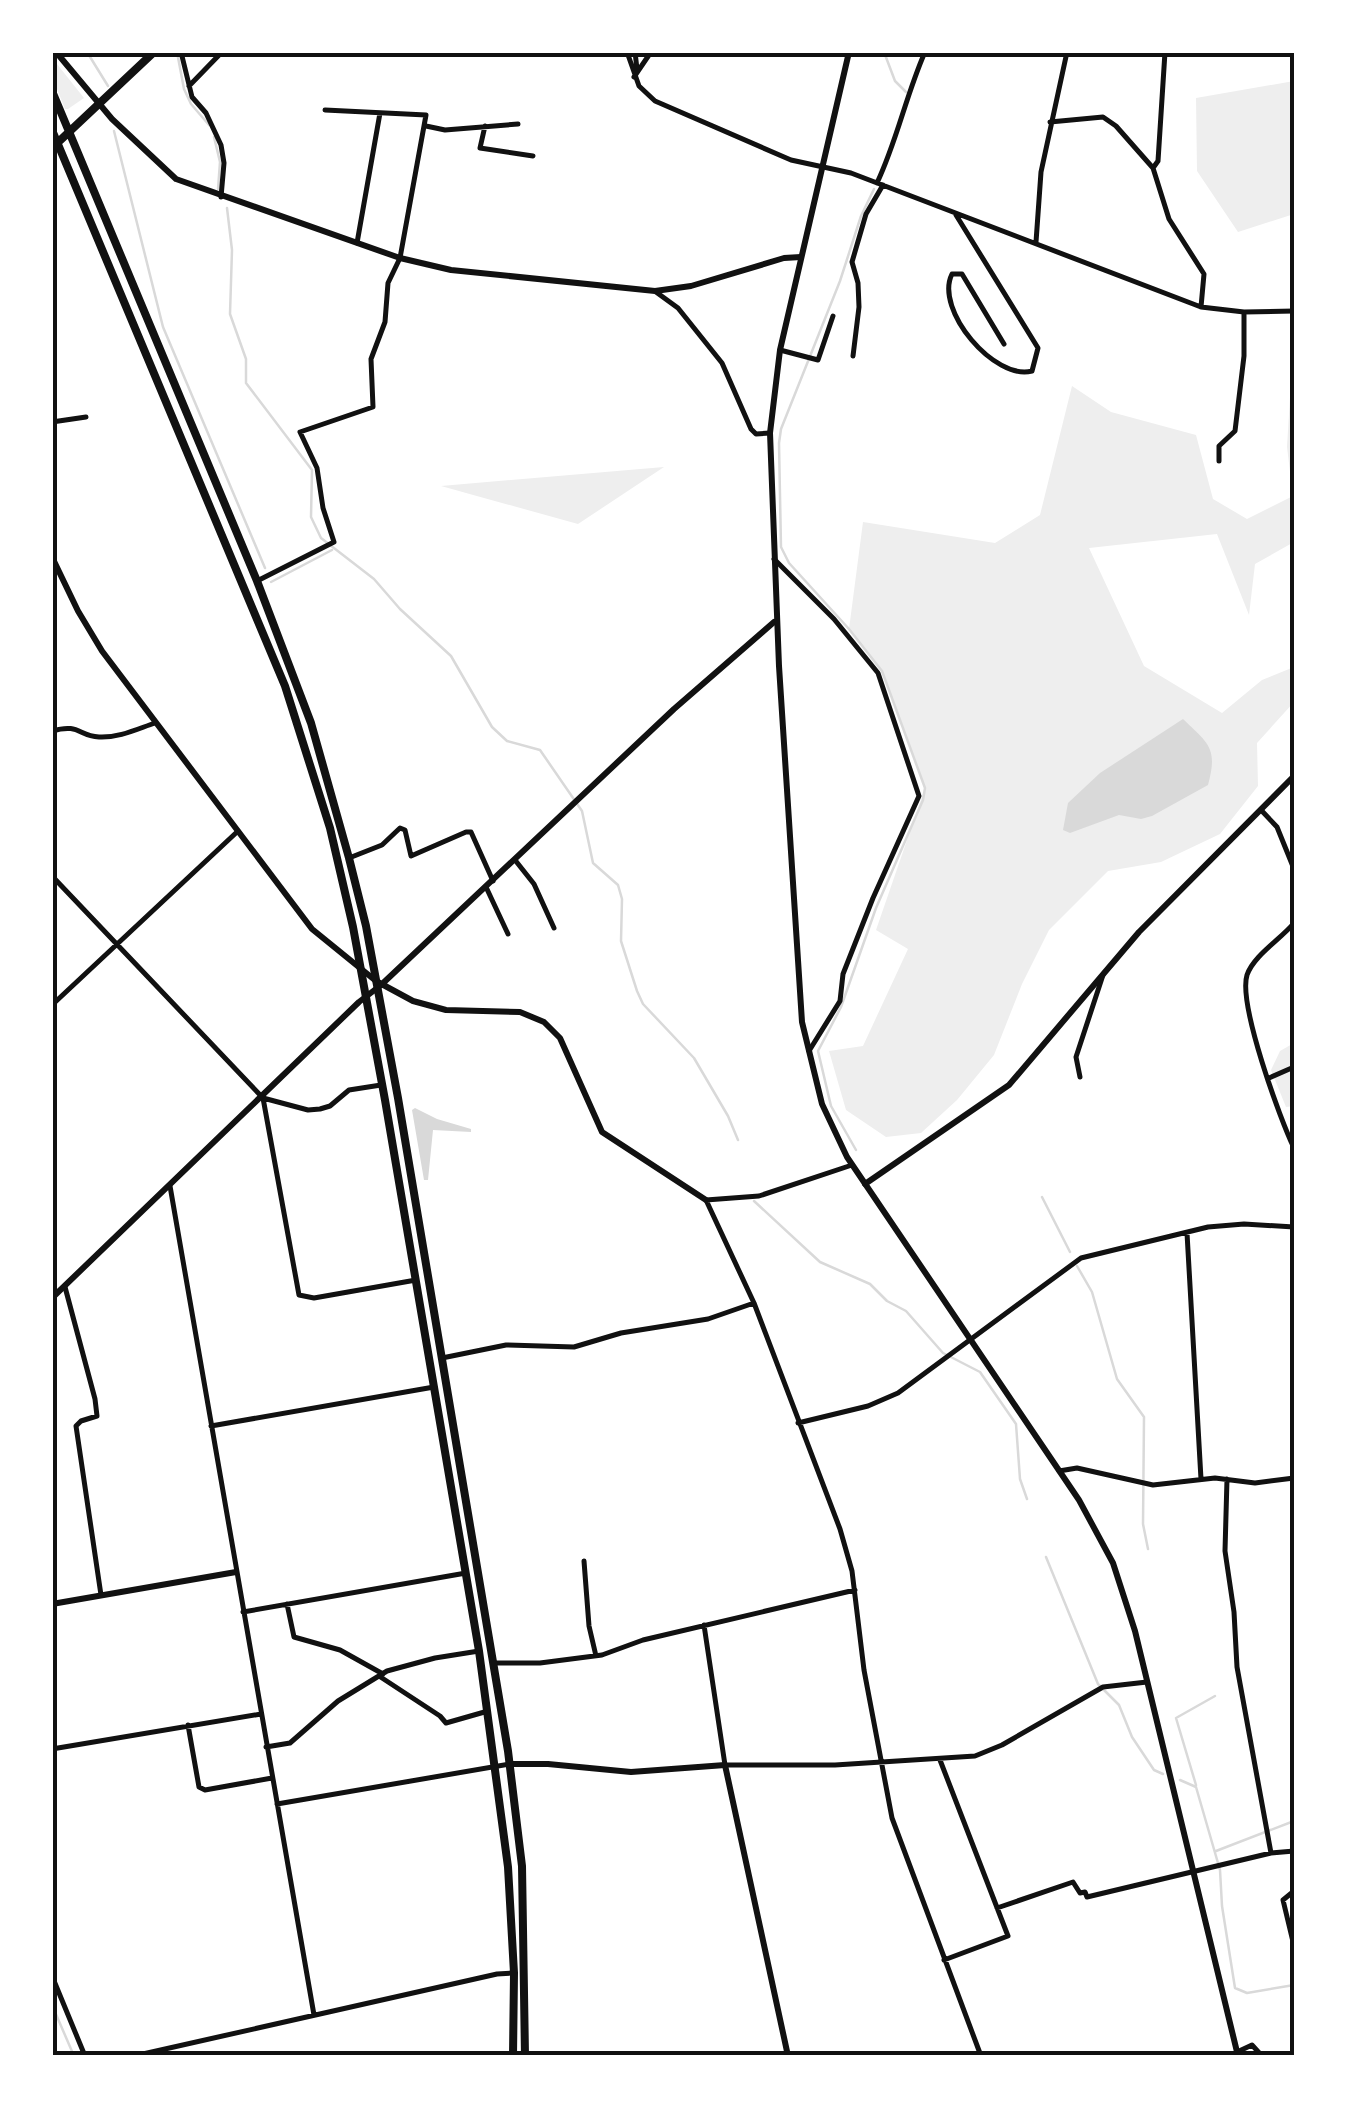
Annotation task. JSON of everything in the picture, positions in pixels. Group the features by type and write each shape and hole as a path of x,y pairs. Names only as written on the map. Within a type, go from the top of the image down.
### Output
{"highway":[{"path":"55,145 154,52"},
{"path":"52,91 257,582 310,723 349,858 378,984 510,1764 522,1866 525,2056"},
{"path":"52,130 55,145 284,686 330,828 382,1085 488,1711 508,1867 514,1973 513,2056"}],"street":[{"path":"56,52 112,119 176,179 400,258 450,270 655,291 691,286 801,256"},
{"path":"181,52 194,102 216,129 224,163 222,196"},
{"path":"188,87 222,52"},
{"path":"627,52 636,74 655,101 791,160 851,173 1200,307 1244,312 1294,311"},
{"path":"635,52 636,74"},
{"path":"636,74 651,52"},
{"path":"849,52 780,350 770,432 796,945 808,1053 822,1104 852,1165 1060,1470 1113,1562 1148,1682 1237,2054 1252,2045 1262,2056"},
{"path":"853,356 859,307 852,262 866,214 891,154 907,92 926,52"},
{"path":"1036,242 1041,172 1067,52"},
{"path":"1154,168 1158,161 1165,52"},
{"path":"257,582 328,545 318,468 300,432 373,407 371,359 385,322 388,283 400,258 426,115 324,110"},
{"path":"356,244 380,112"},
{"path":"1050,122 1102,117 1116,126 1154,168 1169,219 1204,274 1200,307"},
{"path":"425,125 445,130 518,124"},
{"path":"485,126 480,148 533,156"},
{"path":"955,212 1038,348 1032,371 1025,373 1008,367 968,336 948,298 952,274 962,274 1004,344"},
{"path":"655,291 678,308 709,344 722,363 751,430 756,434 770,432"},
{"path":"1219,460 1219,446 1235,432 1244,356 1244,312"},
{"path":"780,350 818,360 833,316"},
{"path":"52,422 86,417"},
{"path":"52,557 90,631 312,929 378,984 430,1007 520,1012 544,1022 560,1038 602,1132 706,1200 754,1303 840,1529 892,1818 981,2056"},
{"path":"774,559 834,619 878,674 919,796 843,974 840,1000 808,1053"},
{"path":"52,1298 264,1098 378,984 774,622"},
{"path":"52,731 69,726 95,738 126,734 155,723"},
{"path":"866,1184 1009,1085 1104,970 1294,776"},
{"path":"1261,810 1277,827 1294,869"},
{"path":"349,858 382,845 400,828 405,830 412,856 471,832 508,934"},
{"path":"52,1005 238,831"},
{"path":"514,860 534,884 554,928"},
{"path":"52,876 264,1098 308,1110 320,1109 350,1090 382,1085"},
{"path":"1294,923 1255,963 1246,978 1251,1025 1294,1148"},
{"path":"1080,1077 1076,1057 1104,970"},
{"path":"1269,1078 1294,1067"},
{"path":"264,1098 299,1295 314,1298 416,1280"},
{"path":"706,1200 759,1196 852,1165"},
{"path":"170,1186 314,2015"},
{"path":"798,1423 868,1406 898,1394 1074,1262 1186,1232 1244,1224 1294,1227"},
{"path":"1186,1232 1200,1479"},
{"path":"65,1287 97,1416 76,1426 101,1595"},
{"path":"442,1358 506,1345 574,1346 621,1333 694,1322 754,1303"},
{"path":"211,1426 434,1386"},
{"path":"1060,1470 1077,1468 1146,1485 1200,1479 1255,1483 1294,1478"},
{"path":"1227,1479 1225,1551 1234,1612 1236,1667 1272,1853"},
{"path":"584,1560 596,1656"},
{"path":"52,1604 236,1572"},
{"path":"242,1612 466,1573"},
{"path":"494,1663 540,1663 596,1656 704,1625 854,1590"},
{"path":"288,1604 294,1637 333,1647 381,1675 446,1723 488,1711"},
{"path":"704,1625 725,1765 788,2056"},
{"path":"266,1748 290,1743 338,1701 381,1675 435,1658 479,1652"},
{"path":"277,1804 510,1764 631,1772 725,1765 940,1759 985,1753 1100,1688 1148,1682"},
{"path":"52,1748 260,1714"},
{"path":"188,1725 199,1787 205,1790 272,1778"},
{"path":"940,1759 1008,1936 944,1960"},
{"path":"997,1908 1073,1882 1087,1897 1272,1853 1294,1852"},
{"path":"1294,1892 1283,1900 1294,1946"},
{"path":"134,2056 514,1973"},
{"path":"52,1976 85,2056"}],"shaded area":[{"path":"53,59 84,98 68,109 53,79"},
{"path":"1294,81 1294,214 1238,232 1197,171 1196,98"},
{"path":"1291,381 1294,542 1255,564 1249,615 1217,534 1089,548 1144,666 1222,713 1262,680 1294,667 1294,702 1257,743 1258,786 1220,834 1161,862 1108,871 1049,930 994,1055 957,1100 921,1133 886,1137 846,1110 829,1051 863,1046 908,949 876,930 925,788 882,671 849,629 863,522 995,543 1040,515 1072,386 1111,412 1196,435 1213,499 1247,519 1293,496 1287,447"},
{"path":"664,467 578,524 441,486"},
{"path":"1183,719 1209,748 1212,763 1208,785 1152,816 1141,819 1119,815 1070,833 1063,830 1068,803 1100,773"},
{"path":"1294,1043 1294,1106 1286,1107 1271,1070 1280,1051"},
{"path":"412,1110 471,1129 433,1130 428,1180 424,1180"}],"waterway":[{"path":"87,52 108,86"},
{"path":"177,52 184,89 209,125"},
{"path":"884,52 895,81 906,92"},
{"path":"114,131 163,327 265,568"},
{"path":"214,137 220,162 218,189"},
{"path":"856,1150 831,1106 818,1051 841,1007 925,788 882,671 789,563 781,547 779,443 781,429 874,189"},
{"path":"227,208 232,250 230,314 246,359 246,383 312,470 311,517 321,538 374,579 451,656 492,727 507,741 540,750 582,811 593,863 618,885 622,899 621,941 643,1004 694,1058 738,1140"},
{"path":"271,582 332,550"},
{"path":"1042,1197 1070,1252"},
{"path":"754,1201 820,1262 870,1284 887,1301 906,1311 943,1353 980,1372 1016,1424 1020,1479 1027,1499"},
{"path":"1077,1266 1092,1292 1117,1379 1144,1417 1143,1524 1148,1549"},
{"path":"1046,1557 1098,1684 1119,1705 1132,1737 1154,1770 1163,1774"},
{"path":"1196,1785 1176,1718 1215,1696"},
{"path":"1180,1780 1196,1787 1220,1870 1235,1988 1247,1993 1294,1985"},
{"path":"1216,1851 1294,1821"},
{"path":"52,2005 74,2056"}]}
